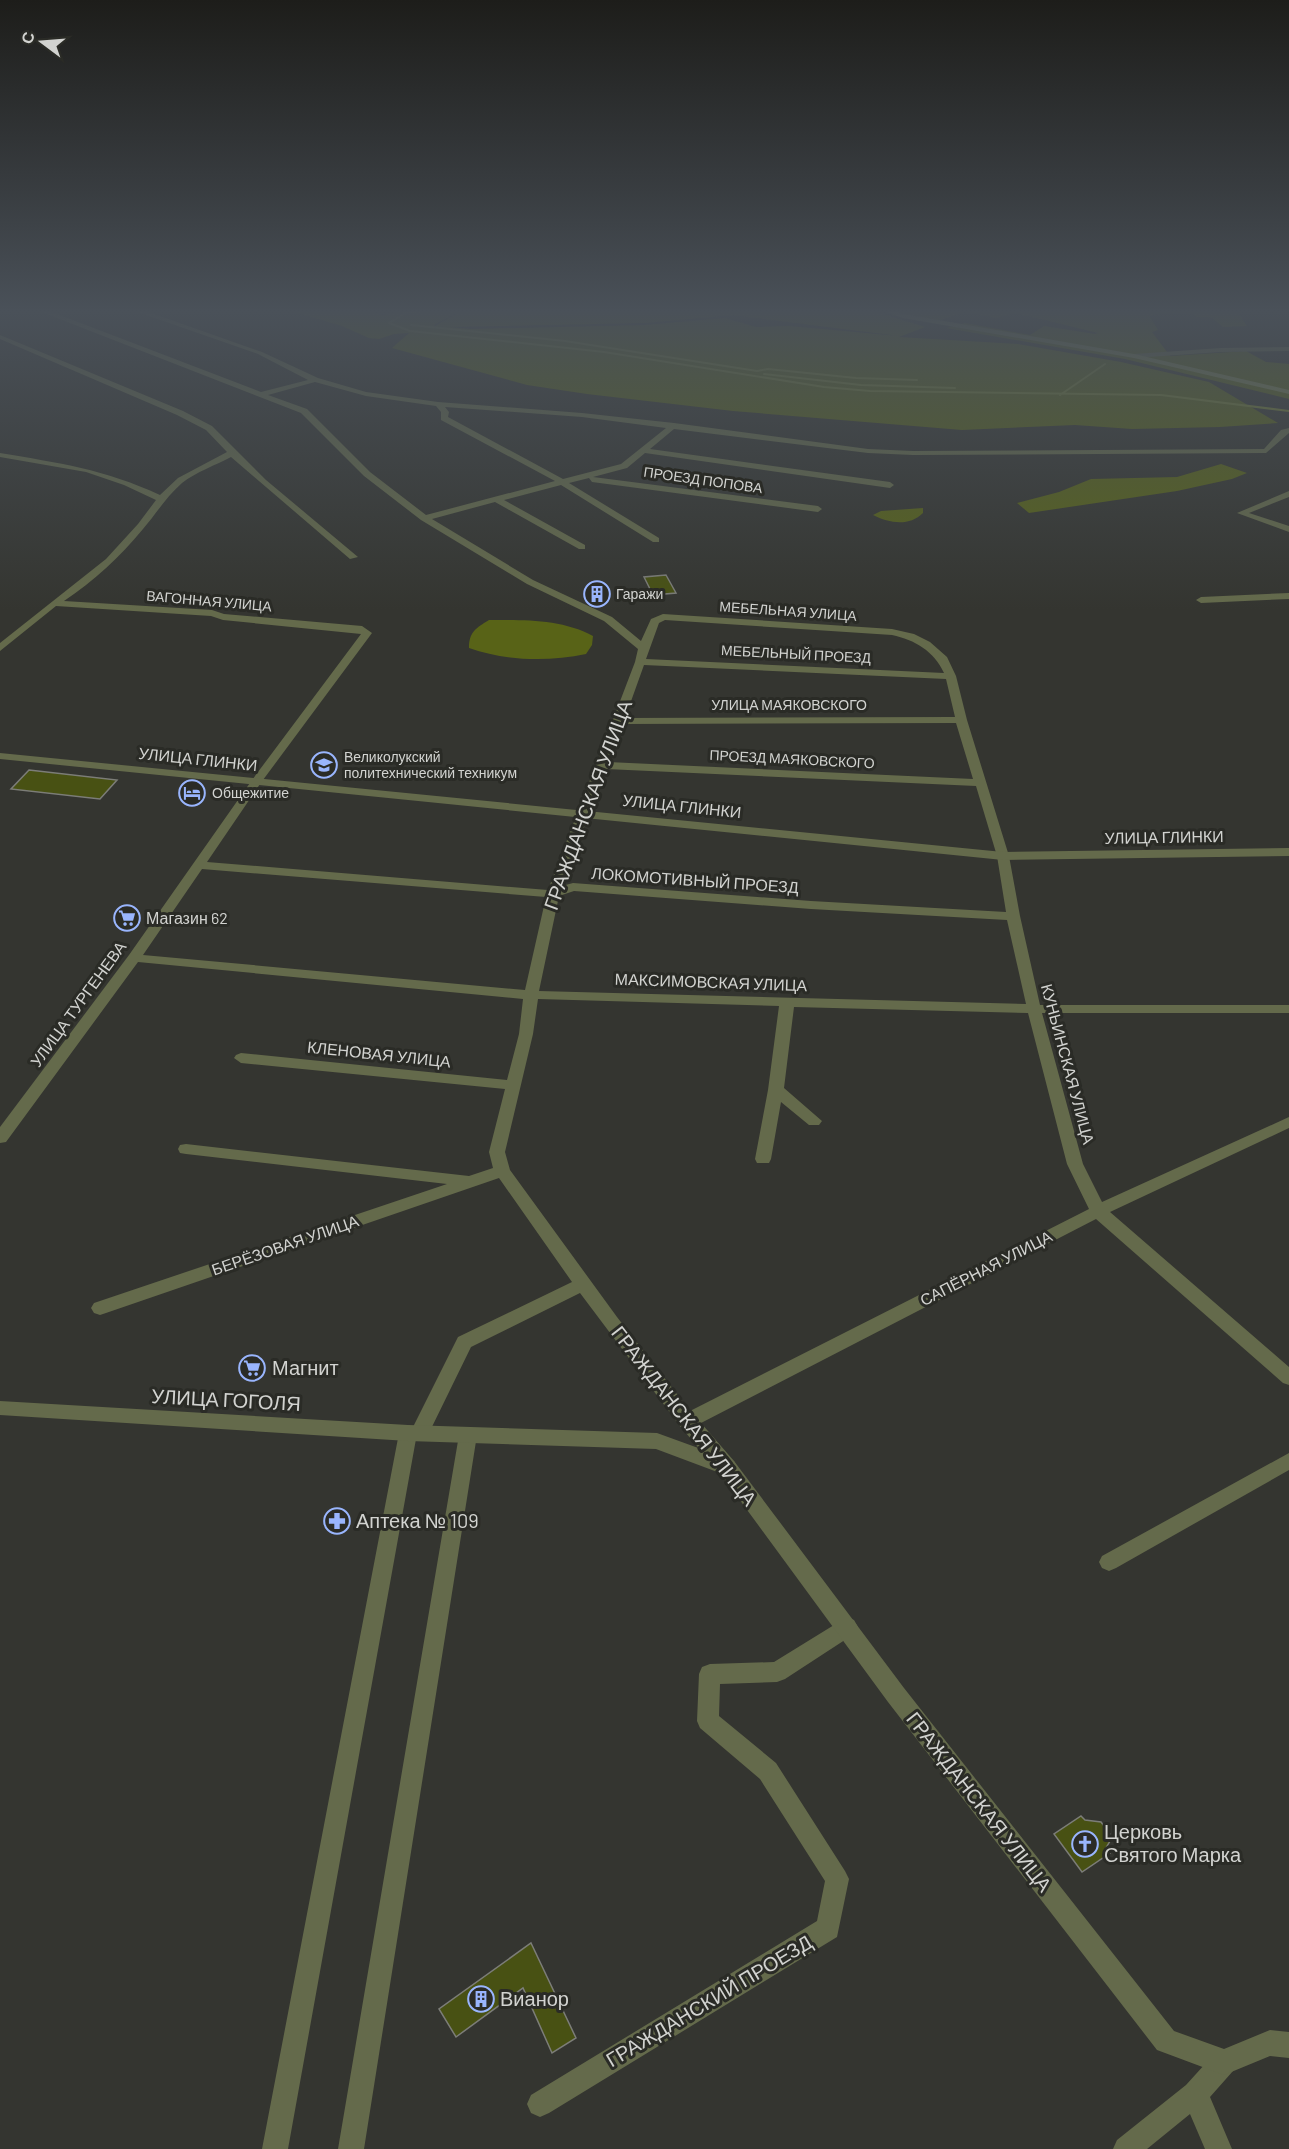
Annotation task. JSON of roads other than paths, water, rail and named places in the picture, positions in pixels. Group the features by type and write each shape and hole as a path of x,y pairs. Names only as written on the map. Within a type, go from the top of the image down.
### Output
{"street":[{"path":"171,409 209,428 232,453 353,557"},
{"path":"300,409 367,474 424,518 530,582 608,620 641,655"},
{"path":"443,409 445,412 444,418 562,482 656,540"},
{"path":"519,409 674,425 868,451 913,453 1266,451 1284,432 1289,430"},
{"path":"424,518 585,478 624,466 674,425"},
{"path":"643,450 890,484"},
{"path":"0,648 109,561 141,526 161,499 181,480 232,453"},
{"path":"0,455 87,470 127,483 161,499"},
{"name":"ПРОЕЗД ПОПОВА","path":"585,478 818,509"},
{"path":"1289,494 1241,513 1289,529"},
{"path":"496,499 582,547"},
{"path":"1202,600 1289,596"},
{"name":"ВАГОННАЯ УЛИЦА","path":"54,603 212,613 223,617 362,628"},
{"name":"ГРАЖДАНСКАЯ УЛИЦА","path":"663,617 655,621 641,655 553,894 531,995 526,1034 497,1152 502,1171 582,1285 687,1421 727,1467 1126,1992 1166,2041 1224,2062"},
{"name":"МЕБЕЛЬНАЯ УЛИЦА","path":"663,617 869,630 910,636 926,644 943,659 951,676"},
{"name":"УЛИЦА ТУРГЕНЕВА","path":"0,1138 134,958 256,782 367,633 362,628"},
{"name":"МЕБЕЛЬНЫЙ ПРОЕЗД","path":"641,655 951,676"},
{"name":"КУНЬИНСКАЯ УЛИЦА","path":"951,676 961,720 1003,856 1013,916 1034,1009 1075,1164 1098,1211 1289,1378"},
{"name":"УЛИЦА МАЯКОВСКОГО","path":"618,721 961,720"},
{"name":"УЛИЦА ГЛИНКИ","path":"0,756 1003,856 1289,852"},
{"name":"ПРОЕЗД МАЯКОВСКОГО","path":"602,765 981,783"},
{"name":"ЛОКОМОТИВНЫЙ ПРОЕЗД","path":"197,865 553,894 573,887 811,905 1013,916"},
{"name":"МАКСИМОВСКАЯ УЛИЦА","path":"134,958 531,995 1034,1009 1149,1011 1289,1009"},
{"path":"763,1159 776,1090 788,1002"},
{"name":"КЛЕНОВАЯ УЛИЦА","path":"241,1058 513,1085"},
{"path":"776,1090 813,1121"},
{"name":"САПЁРНАЯ УЛИЦА","path":"687,1421 1098,1211 1289,1122"},
{"name":"БЕРЁЗОВАЯ УЛИЦА","path":"186,1149 469,1181"},
{"name":"БЕРЁЗОВАЯ УЛИЦА","path":"100,1308 502,1171"},
{"path":"275,2149 414,1432 464,1342 582,1285"},
{"name":"УЛИЦА ГОГОЛЯ","path":"0,1408 414,1432 657,1441 727,1467"},
{"path":"351,2149 459,1434"},
{"path":"1109,1562 1289,1461"},
{"name":"ГРАЖДАНСКИЙ ПРОЕЗД","path":"540,2104 828,1928 837,1879 768,1771 708,1721 710,1674 777,1672 847,1627"},
{"path":"1126,2149 1195,2094 1224,2062 1279,2044"},
{"path":"1195,2094 1219,2149"}],"waterway":[{"path":"1275,409 1289,411"}],"place":[{"name":"Гаражи","path":"597,594"},
{"name":"Великолукский политехнический техникум","path":"324,765"},
{"name":"Общежитие","path":"192,793"},
{"name":"Магазин 62","path":"127,918"},
{"name":"Магнит","path":"252,1368"},
{"name":"Аптека № 109","path":"337,1521"},
{"name":"Церковь Святого Марка","path":"1085,1844"},
{"name":"Вианор","path":"481,1999"}]}
